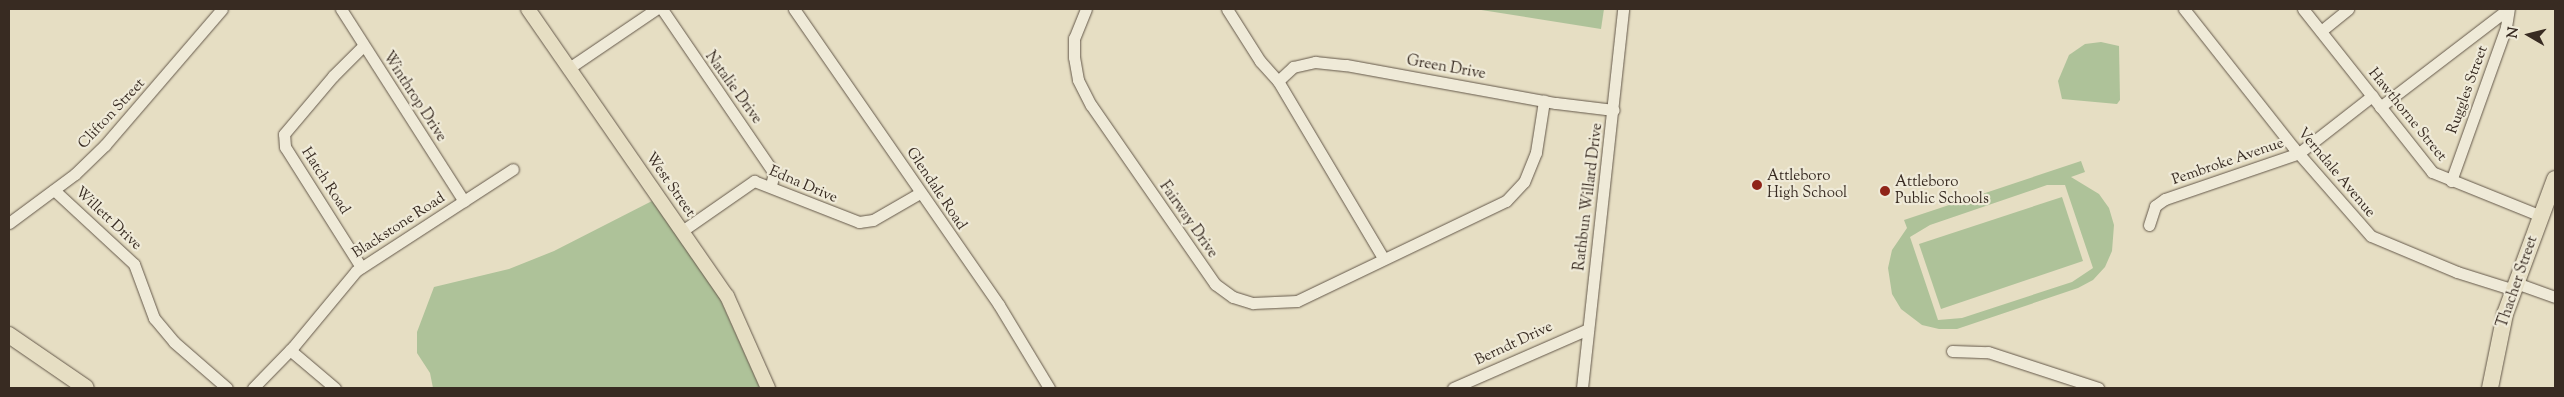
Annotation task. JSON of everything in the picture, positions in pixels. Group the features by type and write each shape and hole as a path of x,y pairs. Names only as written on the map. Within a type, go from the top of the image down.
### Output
{"highway":[{"name":"Thacher Street","path":"2490,388 2495,353 2515,286 2555,179"},
{"path":"9,334 86,388"}],"main road":[{"name":"West Street","path":"528,9 727,296 768,388"}],"street":[{"name":"Clifton Street","path":"9,223 54,190 105,145 222,9"},
{"name":"Winthrop Drive","path":"342,9 363,46 464,201"},
{"path":"569,68 656,9"},
{"name":"Natalie Drive","path":"662,9 774,173 770,185"},
{"name":"Glendale Road","path":"794,9 999,305 1049,388"},
{"name":"Fairway Drive","path":"1086,9 1074,38 1078,80 1090,105 1215,284 1233,297 1253,303 1289,302 1335,283 1383,258 1439,235 1506,201 1524,182 1536,152 1544,101"},
{"path":"1227,9 1260,61 1278,81 1383,258"},
{"name":"Rathbun Willard Drive","path":"1582,388 1614,110 1623,9"},
{"name":"Verndale Avenue","path":"2184,9 2298,153 2371,236 2457,272 2555,297"},
{"name":"Hawthorne Street","path":"2303,9 2432,172 2541,216"},
{"path":"2321,30 2348,9"},
{"path":"2380,107 2509,9"},
{"name":"Ruggles Street","path":"2451,181 2506,27 2509,9"},
{"name":"Hatch Road","path":"361,267 286,148 284,134 332,76 363,46"},
{"name":"Green Drive","path":"1278,81 1293,67 1315,62 1346,65 1544,101 1614,110"},
{"name":"Pembroke Avenue","path":"2149,225 2155,206 2165,199 2298,153 2372,96"},
{"name":"Blackstone Road","path":"253,388 290,350 361,267 513,169"},
{"name":"Edna Drive","path":"682,230 754,180 770,185 838,216 859,222 873,220 920,193"},
{"name":"Willett Drive","path":"54,190 134,264 154,318 174,342 227,388"},
{"name":"Berndt Drive","path":"1453,388 1588,328"},
{"path":"290,350 335,388"},
{"path":"1952,351 1988,352 2098,388"}],"green space":[{"path":"1475,9 1604,9 1601,29"},
{"path":"2101,42 2119,46 2120,100 2117,104 2062,99 2058,81 2069,55 2085,44"},
{"path":"2081,161 2085,172 2071,177 2099,194 2109,208 2114,225 2112,251 2105,267 2093,280 2078,288 1957,329 1939,329 1922,325 1901,309 1892,294 1888,268 1892,250 1907,228 1904,220","holes":["2047,185 2065,185 2093,268 2072,282 1962,318 1938,320 1910,237 1930,225"]},
{"path":"2062,197 2083,261 1941,309 1919,244"},
{"path":"652,201 716,290 760,388 433,388 430,373 417,353 417,332 434,287 509,269 554,251"}],"place":[{"name":"Attleboro High School","path":"1757,185"},
{"name":"Attleboro Public Schools","path":"1885,191"}]}
